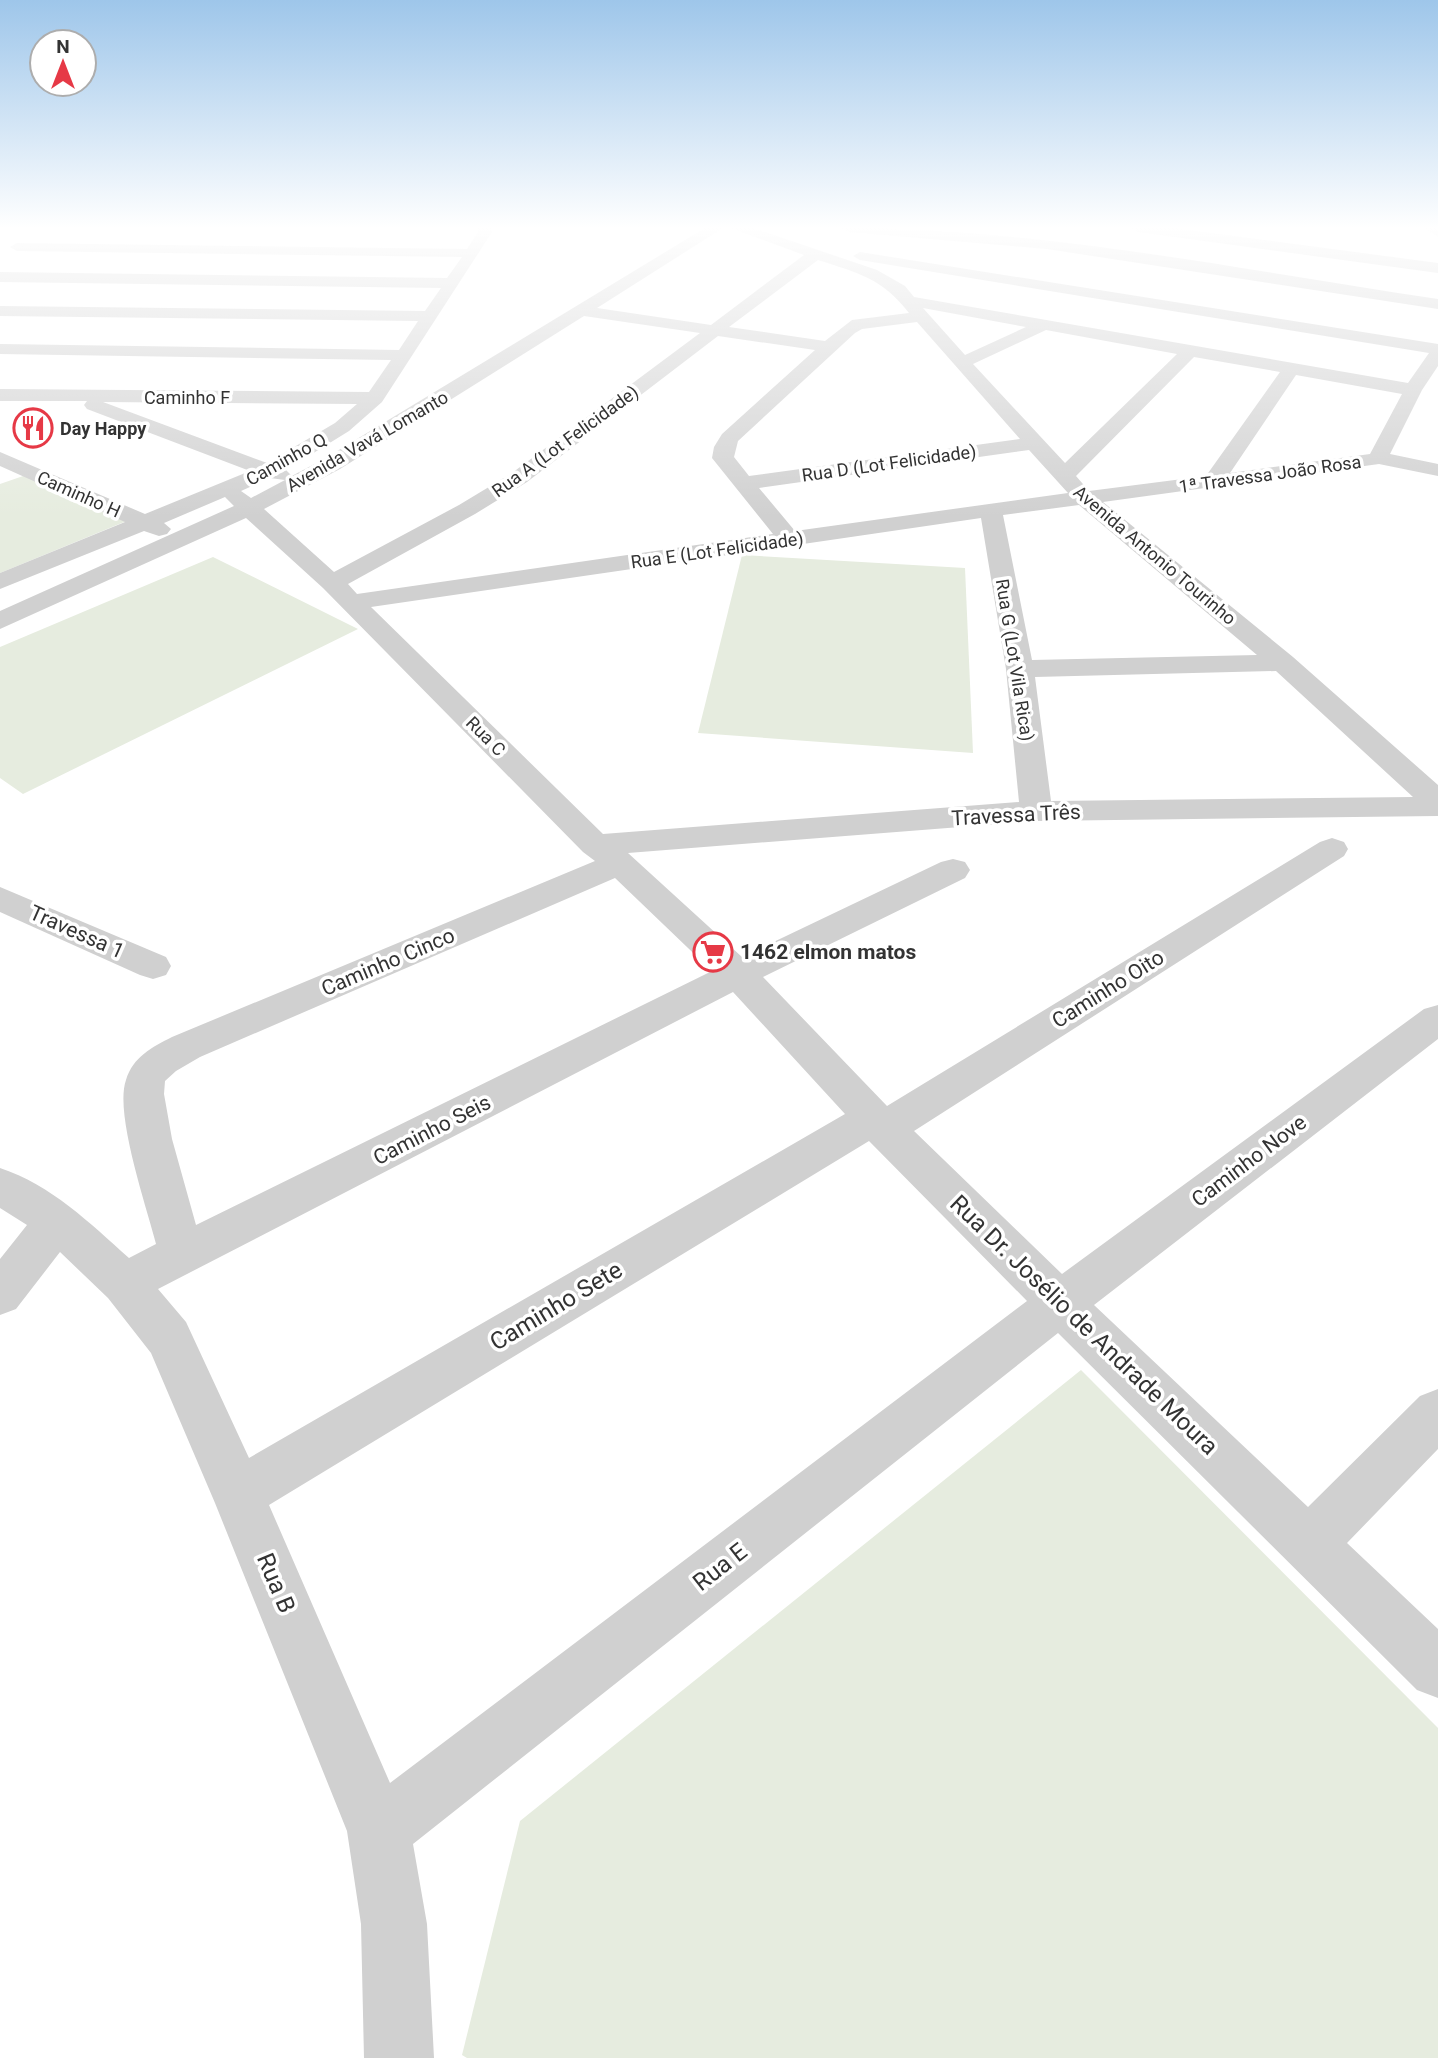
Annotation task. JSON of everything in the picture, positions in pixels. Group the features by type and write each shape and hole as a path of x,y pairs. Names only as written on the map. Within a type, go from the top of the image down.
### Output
{"street":[{"path":"25,414 78,397 159,324"},
{"name":"Caminho Q","path":"0,582 152,526 275,473 342,427 375,398 425,324"},
{"name":"Avenida Vavá Lomanto","path":"0,599 152,526 243,502 275,473 345,440 537,324"},
{"name":"Avenida Vavá Lomanto","path":"0,621 243,502 343,458 560,324"},
{"path":"672,324 830,347"},
{"name":"Rua A (Lot Felicidade)","path":"341,592 544,460 720,324"},
{"path":"790,540 723,458 724,447 729,438 858,324"},
{"name":"Avenida Antonio Tourinho","path":"929,324 1084,498 1283,663 1438,804"},
{"path":"1035,324 1413,390"},
{"path":"1274,324 1438,351"},
{"path":"963,362 1043,325"},
{"path":"0,349 404,355"},
{"path":"1064,476 1189,351"},
{"name":"1ª Travessa João Rosa","path":"1084,498 1330,468 1378,458 1413,390 1438,351"},
{"path":"1213,482 1291,369"},
{"name":"Caminho F","path":"0,395 375,398"},
{"path":"78,397 275,473"},
{"name":"Rua D (Lot Felicidade)","path":"745,483 1034,443"},
{"path":"1378,458 1438,470"},
{"name":"Caminho H","path":"5,465 152,526"},
{"name":"Rua E (Lot Felicidade)","path":"341,592 790,540 1084,498"},
{"name":"Rua C","path":"243,502 341,592 608,854 738,974"},
{"name":"Rua G (Lot Vila Rica)","path":"991,510 1020,669 1035,811"},
{"path":"1020,669 1283,663"},
{"name":"Travessa Três","path":"608,854 1035,811 1438,804"},
{"name":"Caminho Oito","path":"879,1123 1332,849"},
{"name":"Caminho Cinco","path":"182,1256 143,1108 145,1081 157,1063 186,1047 608,854"},
{"name":"Caminho Seis","path":"124,1283 738,974 953,870"},
{"name":"Travessa 1","path":"0,898 153,966"},
{"name":"Rua Dr. Josélio de Andrade Moura","path":"738,974 879,1123 1060,1303 1438,1668"},
{"name":"Caminho Nove","path":"1060,1303 1438,1019"},
{"name":"Caminho Sete","path":"238,1494 879,1123"},
{"name":"Rua B","path":"0,1186 57,1221 124,1283 169,1338 238,1494 379,1831 394,1924 399,2058"},
{"path":"0,1294 57,1221"},
{"name":"Rua E","path":"379,1831 1060,1303"},
{"path":"1309,1544 1438,1413"}],"shaded area":[{"path":"26,475 129,520 0,573 0,484"},
{"path":"742,555 965,568 973,753 698,733"},
{"path":"213,557 358,629 23,794 0,778 0,647"},
{"path":"1081,1370 1438,1728 1438,2058 467,2058 462,2055 520,1821"}],"place":[{"name":"Day Happy","path":"33,428"},
{"name":"1462 elmon matos","path":"713,952"}]}
